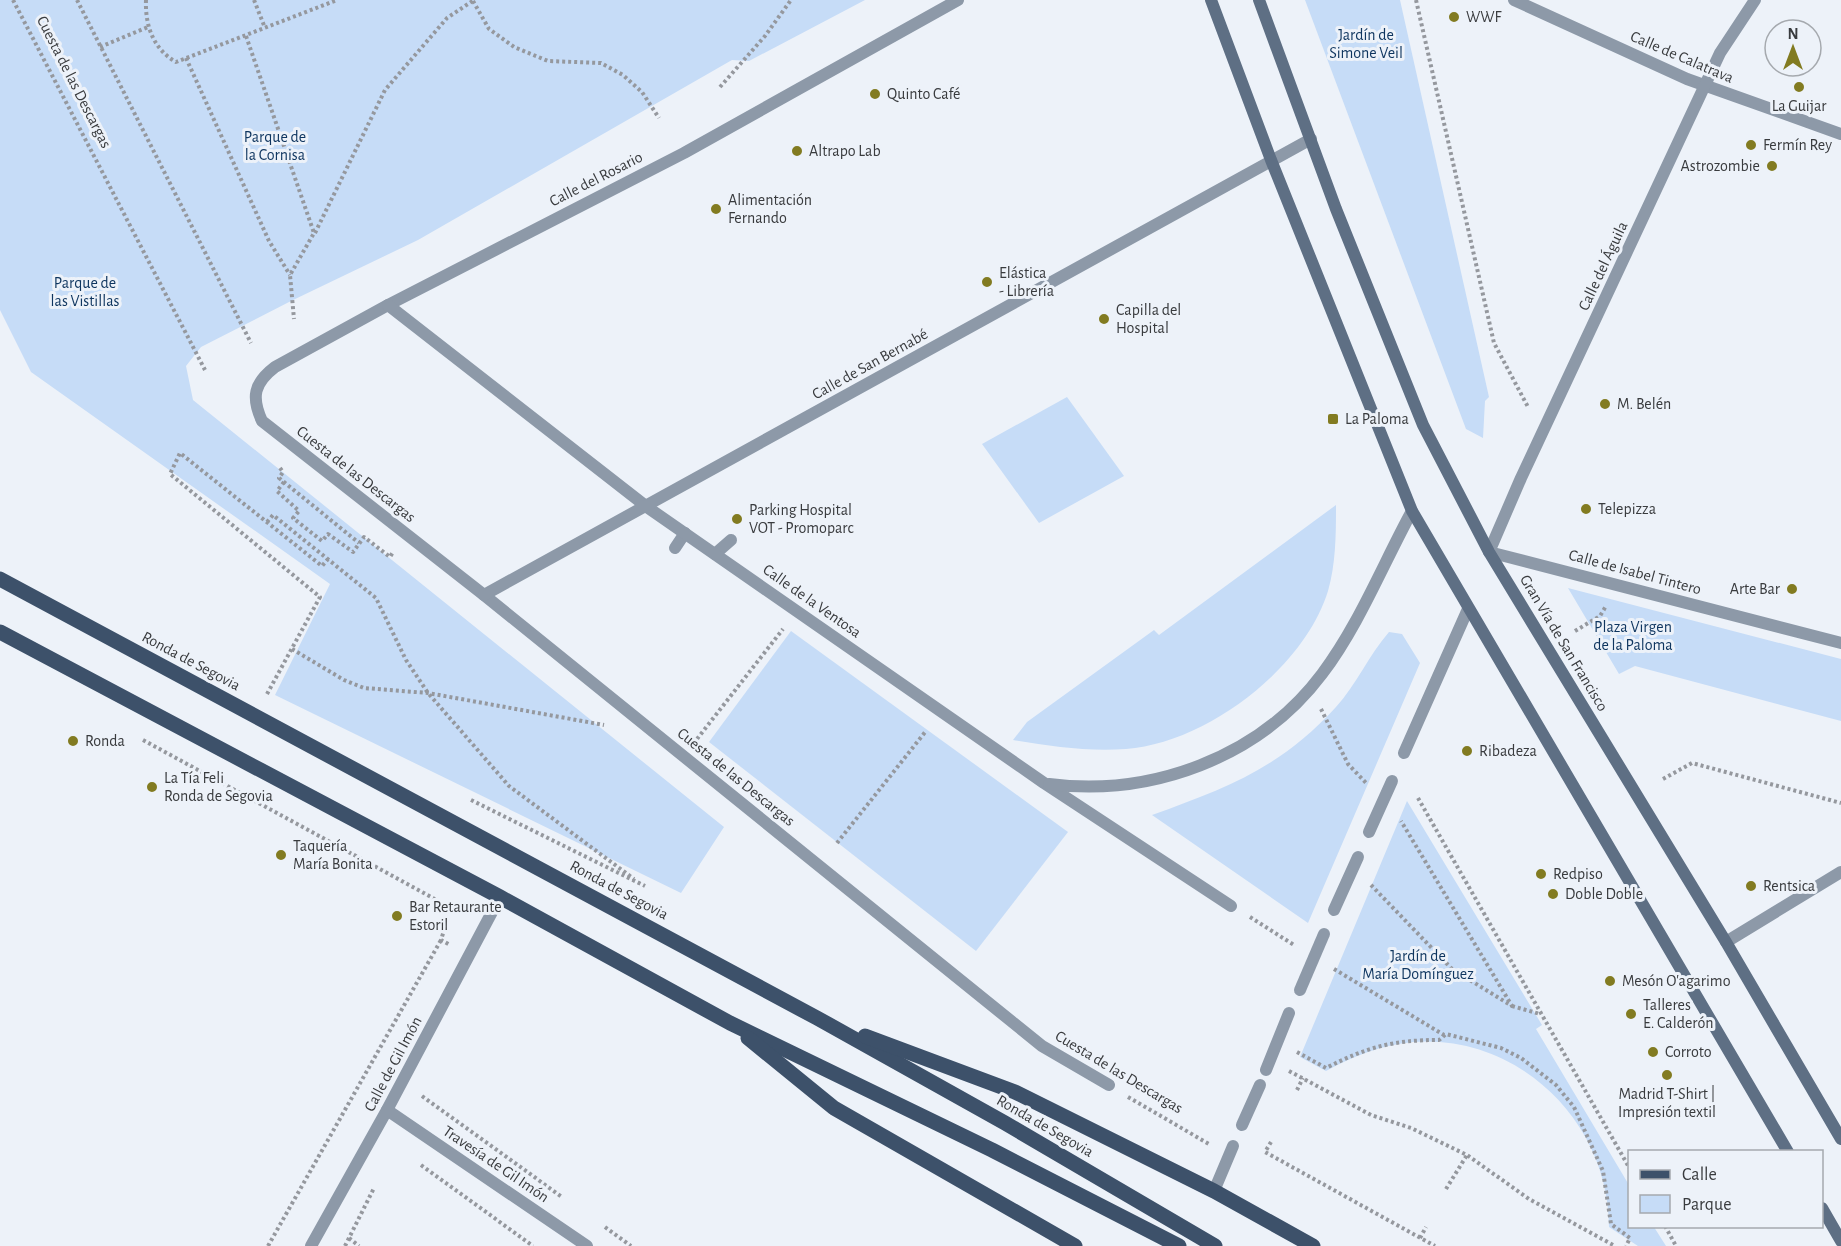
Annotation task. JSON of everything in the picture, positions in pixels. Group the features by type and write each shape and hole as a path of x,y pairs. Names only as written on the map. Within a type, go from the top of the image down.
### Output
{"main road":[{"path":"1211,0 1271,160 1412,511 1787,1150"},
{"name":"Gran Vía de San Francisco","path":"1259,0 1336,209 1423,425 1490,552 1726,942 1841,1139"},
{"name":"Ronda de Segovia","path":"0,579 817,1018 1005,1123 1215,1246"},
{"path":"0,632 500,897 730,1023 992,1150 1179,1246"},
{"path":"817,1018 1015,1092 1214,1191 1312,1246"},
{"path":"730,1023 834,1108 1075,1246"},
{"path":"1823,1211 1841,1241"}],"street":[{"name":"Calle del Rosario","path":"256,392 261,377 275,367 388,305 684,153 958,0"},
{"name":"Calle de Calatrava","path":"1514,0 1705,86 1841,134"},
{"name":"Calle del Águila","path":"1490,552 1542,434 1720,53 1755,0"},
{"path":"1271,160 1311,139"},
{"name":"Calle de San Bernabé","path":"484,595 647,507 1271,160"},
{"name":"Calle de la Ventosa","path":"388,305 647,507 1044,783 1231,906"},
{"name":"Cuesta de las Descargas","path":"256,392 255,406 262,421 484,595 1042,1046 1109,1085"},
{"path":"1044,783 1110,787 1143,783 1188,771 1237,749 1281,717 1311,687 1344,642 1412,511"},
{"path":"675,548 685,533"},
{"path":"715,554 731,540"},
{"name":"Calle de Isabel Tintero","path":"1490,552 1841,643"},
{"path":"1404,753 1468,609"},
{"path":"1369,832 1392,780"},
{"path":"1334,910 1356,862"},
{"path":"1726,942 1841,872"},
{"name":"Calle de Gil Imón","path":"311,1246 387,1110 500,897"},
{"path":"1300,990 1324,934"},
{"path":"1266,1070 1289,1013"},
{"path":"1242,1125 1260,1085"},
{"name":"Travesía de Gil Imón","path":"387,1110 586,1246"},
{"path":"1214,1191 1231,1150"}],"path":[{"name":"Cuesta de las Descargas","path":"13,0 205,370"},
{"path":"76,0 251,344"},
{"path":"147,0 148,27 156,45 165,56 176,62 337,0"},
{"path":"254,0 265,28"},
{"path":"290,275 314,233 385,90 447,18 473,0 489,29 514,47 548,61 601,63 623,75 642,92 658,118"},
{"path":"720,87 765,36 791,0"},
{"path":"1416,0 1494,343 1542,434"},
{"path":"100,47 148,27"},
{"path":"246,36 314,233"},
{"path":"186,58 269,241 290,275 294,318"},
{"path":"267,694 320,597 170,474 180,453 322,566 328,559"},
{"path":"279,468 283,472 279,478 360,543"},
{"path":"284,482 276,491 299,511 293,518 322,541 328,534 353,552 364,537 384,552"},
{"path":"267,522 273,515 376,598 406,660 428,693 509,786 645,886"},
{"path":"302,538 308,530"},
{"path":"1575,631 1600,616"},
{"path":"697,739 787,624"},
{"path":"292,649 344,680 364,688 428,693 611,726"},
{"path":"1311,687 1348,764 1363,781 1386,794 1512,1006"},
{"path":"837,843 927,729"},
{"path":"134,735 433,898 445,908 446,924 441,940 268,1246"},
{"path":"1663,779 1692,763 1841,803"},
{"path":"1418,798 1628,1166"},
{"path":"1356,862 1452,969 1512,1006 1541,1014"},
{"path":"1258,923 1295,946"},
{"path":"441,940 468,956"},
{"path":"1335,970 1444,1035 1472,1039 1502,1048 1521,1058 1556,1085 1574,1107 1603,1170 1611,1224 1630,1238 1626,1246"},
{"path":"1301,1054 1326,1068 1369,1047 1414,1040 1439,1040 1444,1035"},
{"path":"1293,1073 1371,1115 1411,1128 1467,1155 1529,1199 1615,1246"},
{"path":"1297,1090 1303,1078"},
{"name":"Cuesta de las Descargas","path":"1109,1085 1151,1112 1231,1150"},
{"path":"422,1096 564,1198"},
{"path":"1271,1142 1265,1152 1435,1246"},
{"path":"1446,1189 1467,1155"},
{"path":"412,1159 533,1246"},
{"path":"602,1226 631,1246"},
{"path":"1420,1238 1426,1227"},
{"path":"1666,1228 1676,1246"},
{"path":"349,1238 359,1246"}],"green space":[{"path":"0,0 865,0 749,61 732,60 418,240 201,347 186,366 193,400 724,827 681,893 275,695 330,584 31,372 0,310"},
{"name":"Jardín de Simone Veil","path":"1305,0 1400,0 1489,397 1485,401 1483,438 1466,429"},
{"path":"1067,397 1124,476 1039,523 982,444"},
{"path":"1336,505 1333,570 1328,591 1316,620 1298,648 1275,674 1248,697 1219,717 1188,733 1157,744 1126,749 1097,750 1013,740 1027,722 1154,630 1159,635"},
{"name":"Plaza Virgen de la Paloma","path":"1568,588 1841,659 1841,721 1635,666 1619,674"},
{"path":"791,631 1068,832 976,951 709,742"},
{"path":"1389,632 1402,634 1420,663 1308,923 1152,815 1205,795 1251,774 1294,746 1336,707"},
{"name":"Jardín de María Domínguez","path":"1407,801 1542,1025 1536,1029 1628,1183 1628,1228 1655,1228 1666,1246 1638,1246 1609,1227 1605,1189 1593,1153 1575,1120 1551,1092 1522,1069 1488,1053 1452,1043 1413,1042 1390,1046 1357,1056 1326,1071 1300,1057"}],"place":[{"name":"WWF","path":"1454,17"},
{"name":"La Guijar","path":"1799,87"},
{"name":"Quinto Café","path":"875,94"},
{"name":"Fermín Rey","path":"1751,145"},
{"name":"Altrapo Lab","path":"797,151"},
{"name":"Astrozombie","path":"1772,166"},
{"name":"Alimentación Fernando","path":"716,209"},
{"name":"Elástica - Librería","path":"987,282"},
{"name":"Capilla del Hospital","path":"1104,319"},
{"name":"M. Belén","path":"1605,404"},
{"name":"La Paloma","path":"1333,419"},
{"name":"Telepizza","path":"1586,509"},
{"name":"Parking Hospital VOT - Promoparc","path":"737,519"},
{"name":"Arte Bar","path":"1792,589"},
{"name":"Ronda","path":"73,741"},
{"name":"Ribadeza","path":"1467,751"},
{"name":"La Tía Feli Ronda de Segovia","path":"152,787"},
{"name":"Taquería María Bonita","path":"281,855"},
{"name":"Redpiso","path":"1541,874"},
{"name":"Rentsica","path":"1751,886"},
{"name":"Doble Doble","path":"1553,894"},
{"name":"Bar Retaurante Estoril","path":"397,916"},
{"name":"Mesón O'agarimo","path":"1610,981"},
{"name":"Talleres E. Calderón","path":"1631,1014"},
{"name":"Corroto","path":"1653,1052"},
{"name":"Madrid T-Shirt | Impresión textil","path":"1667,1075"}],"park label":[{"name":"Parque de la Cornisa","path":"275,146"},
{"name":"Parque de las Vistillas","path":"85,292"}]}
